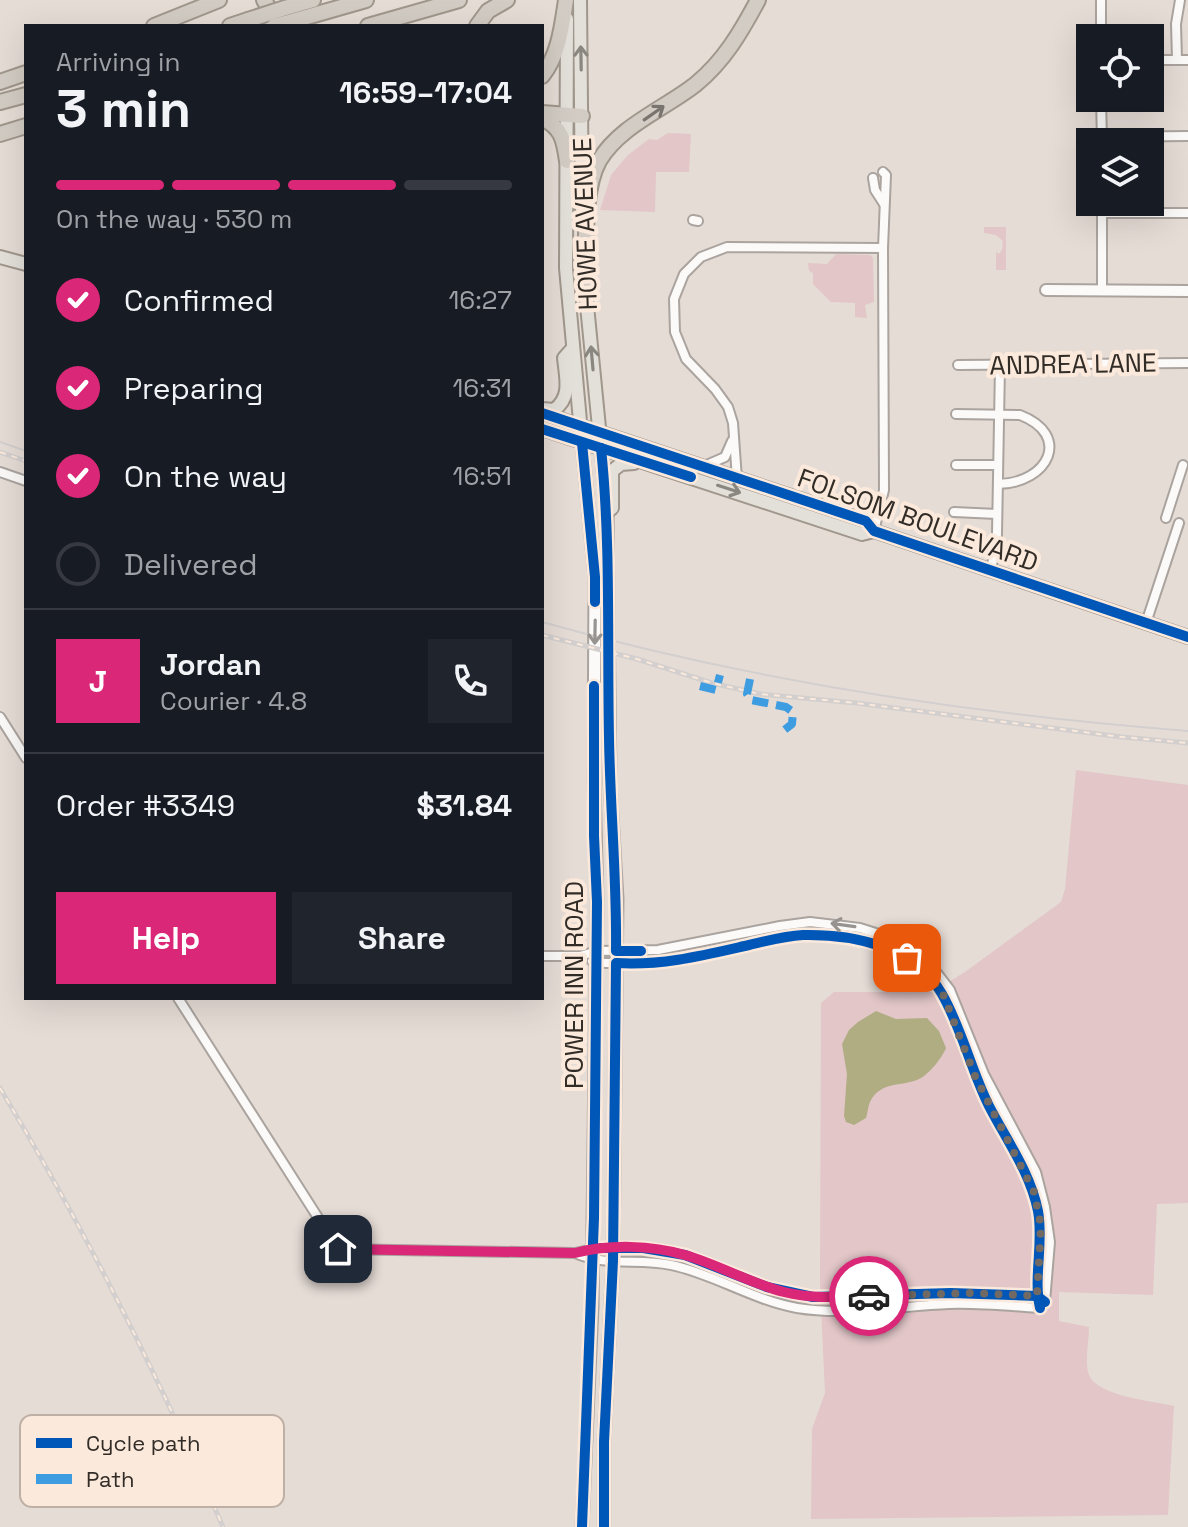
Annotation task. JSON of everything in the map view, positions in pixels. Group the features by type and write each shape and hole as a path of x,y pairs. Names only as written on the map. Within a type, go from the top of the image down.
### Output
{"highway":[{"path":"262,0 276,18"},
{"path":"276,18 313,0"},
{"path":"236,24 366,0"},
{"path":"375,24 459,0"},
{"path":"478,24 488,11 507,0"},
{"path":"544,73 556,48 566,0"},
{"path":"585,283 590,189 599,162 621,136 711,71 735,42 758,0"},
{"path":"159,24 213,2"},
{"path":"0,82 24,74"},
{"path":"0,102 24,96"},
{"path":"544,115 574,115"},
{"path":"544,117 562,134 567,161"},
{"path":"0,134 24,127"}],"main road":[{"name":"HOWE AVENUE","path":"566,0 585,283 601,448"},
{"name":"HOWE AVENUE","path":"580,0 574,115 567,161 566,268 582,443"},
{"path":"0,257 24,263"},
{"path":"544,411 554,410 565,400 564,358 572,349"},
{"name":"FOLSOM BOULEVARD","path":"544,412 866,521 874,531 1188,637"},
{"name":"FOLSOM BOULEVARD","path":"544,430 862,534 874,531"},
{"name":"POWER INN ROAD","path":"582,443 595,577 597,957 593,1255 582,1527"},
{"name":"POWER INN ROAD","path":"601,448 607,512 609,768 616,864 613,1261 604,1442 604,1527"},
{"path":"607,512 612,508 610,475 614,468 625,463 647,463"}],"street":[{"path":"1101,0 1101,24"},
{"path":"1177,60 1176,24 1180,0"},
{"path":"1164,60 1188,60"},
{"path":"1164,137 1188,136"},
{"path":"874,531 884,490 883,248 886,175 883,172"},
{"path":"885,205 875,190 874,181 886,183"},
{"path":"1164,213 1188,213"},
{"path":"1102,216 1102,290"},
{"path":"737,479 730,413 723,399 691,367 675,332 673,315 676,292 691,265 708,253 727,247 883,248"},
{"path":"1046,290 1188,291"},
{"name":"ANDREA LANE","path":"958,365 1188,363"},
{"path":"989,571 996,553 1000,365"},
{"path":"956,414 1010,414 1030,419 1038,425 1049,443 1046,460 1036,474 1019,482 998,484"},
{"path":"702,467 725,457 734,432"},
{"path":"956,465 998,465"},
{"path":"1166,518 1183,465"},
{"path":"0,472 24,480"},
{"path":"954,512 997,514"},
{"path":"1146,623 1179,523"},
{"path":"0,717 24,755"},
{"path":"544,956 675,961 809,935 857,939 893,951 917,965 943,994 975,1076 1034,1192 1041,1226 1041,1302"},
{"path":"179,1000 338,1249 575,1253 613,1261 644,1261 672,1265 763,1299 797,1308 829,1310 1041,1302"},
{"path":"593,1255 613,1248 643,1248 685,1255 767,1287 813,1297 951,1293 1041,1302"}],"shaded area":[{"path":"668,133 691,134 689,172 656,172 655,212 600,210 611,175 628,155 649,139 657,140"},
{"path":"984,227 1006,227 1006,270 996,270 996,252 999,254 1002,250 1003,241 996,235 984,233"},
{"path":"836,254 870,255 873,258 874,302 865,305 867,318 855,317 855,303 831,302 813,284 813,273 809,271 808,263 827,264"},
{"path":"1076,770 1188,785 1188,1203 1157,1204 1153,1295 1059,1292 1059,1321 1089,1327 1087,1367 1092,1380 1112,1392 1174,1406 1168,1515 811,1519 812,1429 825,1393 820,1285 821,1003 834,992 932,992 965,972 1061,902 1065,889"},
{"path":"876,1011 896,1019 927,1018 939,1031 946,1048 921,1078 886,1087 875,1094 866,1118 854,1125 846,1122 844,1116 847,1074 842,1044 849,1030"}],"tram line":[{"path":"0,442 24,450"},
{"path":"544,623 701,662 862,692 1025,715 1188,731"}],"railway":[{"path":"0,452 24,460"},
{"path":"544,636 760,694 1188,743"},
{"path":"0,1088 119,1303 173,1415"},
{"path":"214,1507 223,1527"}],"marked path":[{"path":"700,686 716,690 720,675"},
{"path":"750,679 747,694 751,700 786,707 793,712 792,724 783,731"}],"cycle path":[{"path":"544,414 866,521 874,531 1188,637"},
{"path":"544,430 691,477"},
{"path":"582,443 595,602"},
{"path":"601,448 607,556 616,951 641,951"},
{"path":"582,1527 594,1218 597,902 594,686"},
{"path":"604,1527 604,1442 613,1261 616,963 683,959 775,939 822,935 881,946 916,964 930,978 949,1007 989,1106 1030,1183 1040,1223 1040,1308"},
{"path":"601,1248 643,1248 685,1255 767,1287 813,1297 951,1293 1037,1296 1045,1302"}],"way so far":[{"path":"869,1296 974,1293 1037,1296 1041,1226 1034,1192 975,1076 943,994 925,972 907,958"}],"route":[{"path":"338,1249 575,1253 593,1249 643,1248 685,1255 790,1293 829,1298 869,1296"}]}
